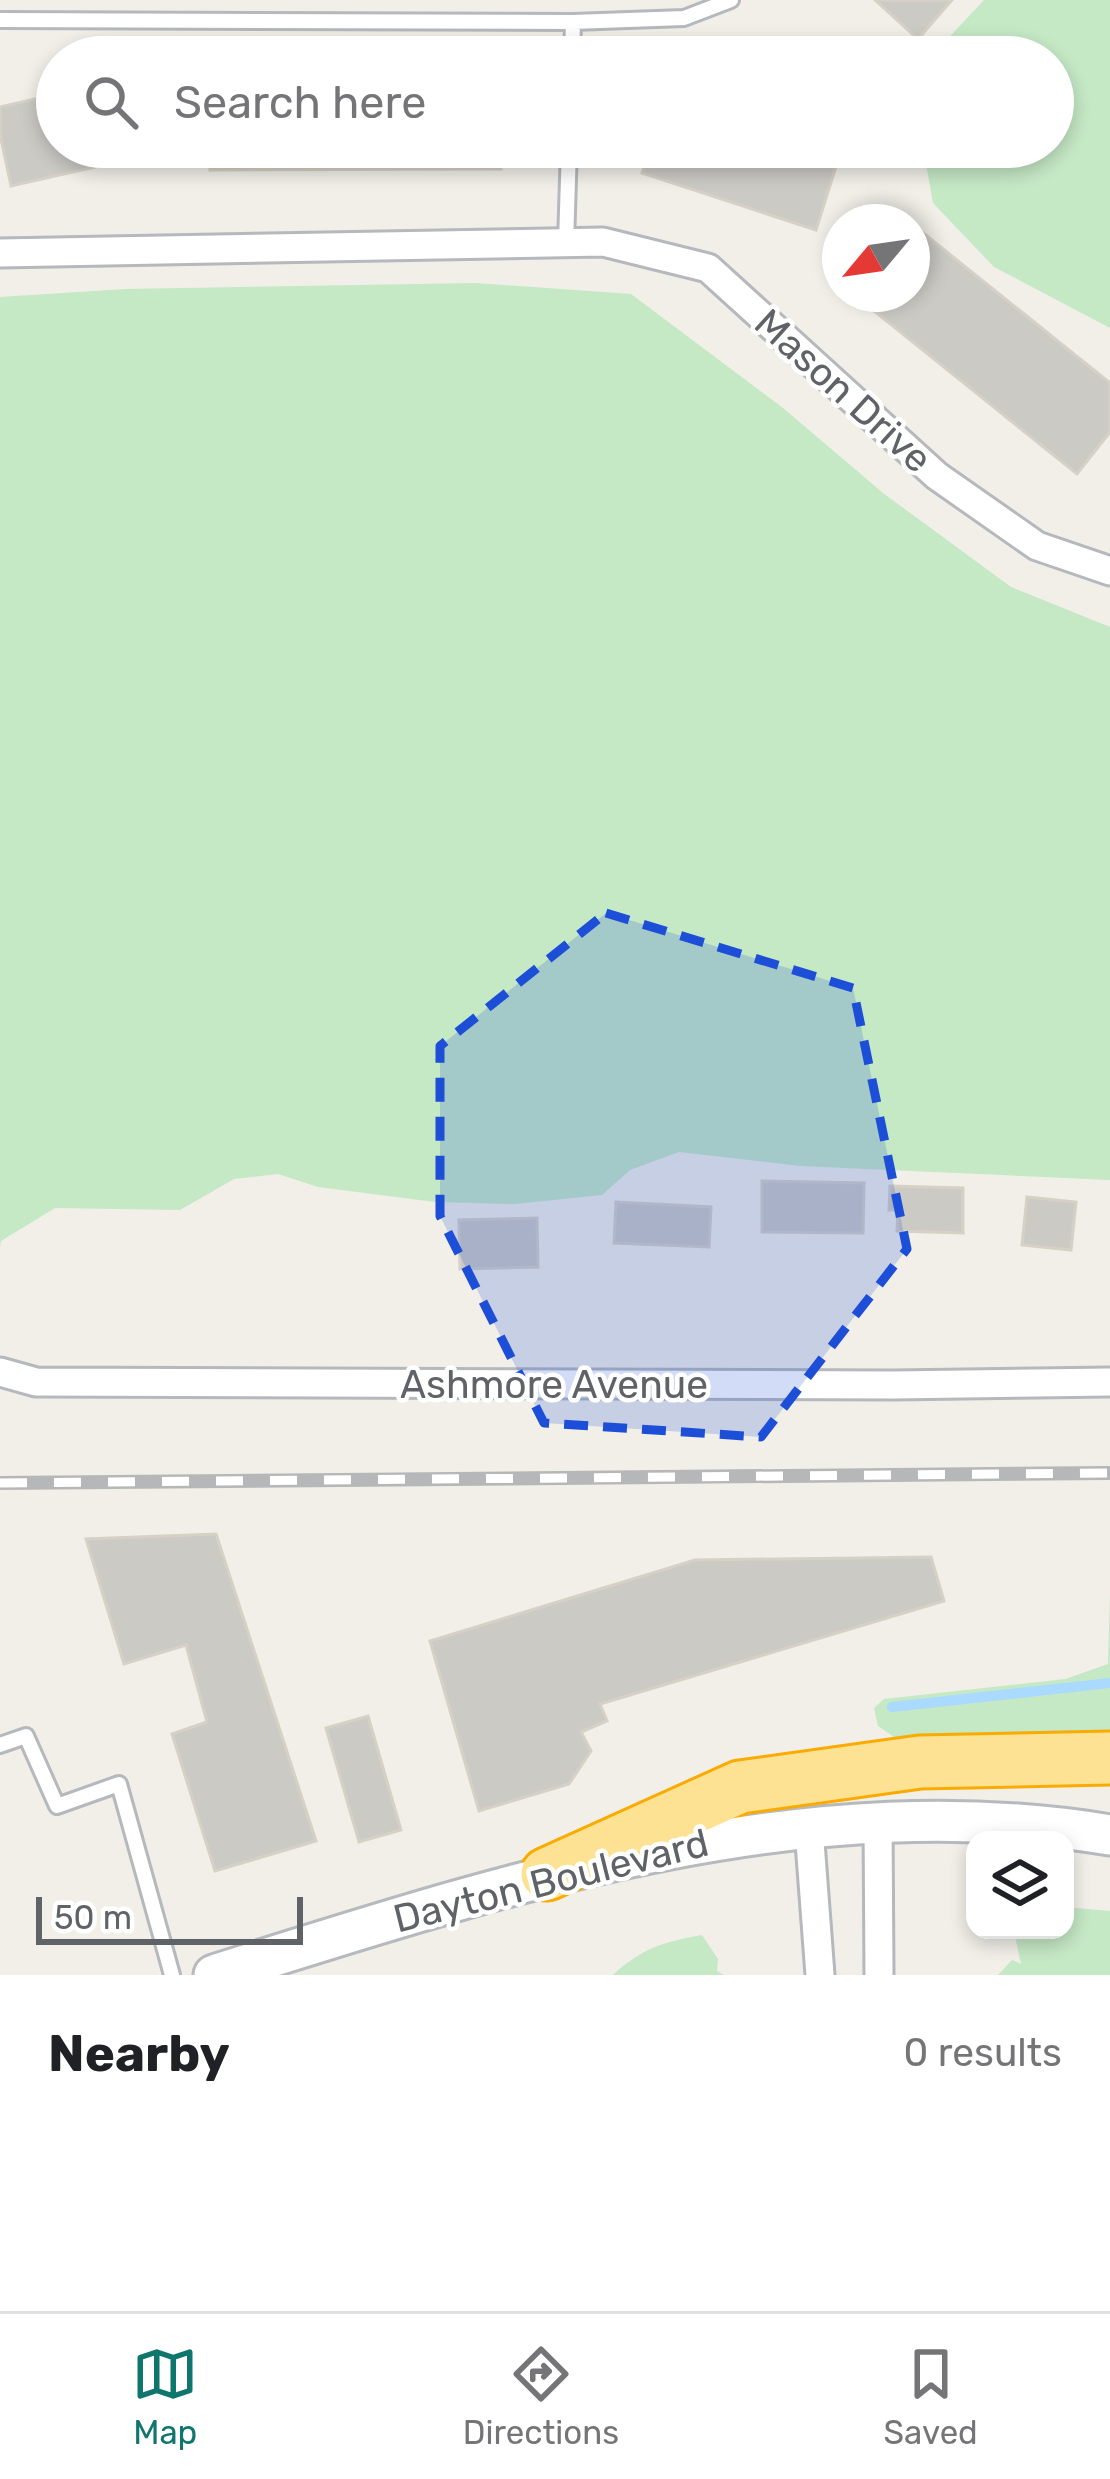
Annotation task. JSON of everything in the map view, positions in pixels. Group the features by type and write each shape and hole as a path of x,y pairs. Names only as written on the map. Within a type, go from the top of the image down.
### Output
{"highway":[{"path":"547,1874 740,1787 920,1762 1110,1758"}],"main road":[{"name":"Dayton Boulevard","path":"214,1975 547,1874 732,1836 878,1822 1042,1824 1110,1835"}],"street":[{"name":"Mason Drive","path":"0,254 603,242 708,268 937,476 1037,546 1110,572"},
{"name":"Ashmore Avenue","path":"0,1372 36,1382 1110,1382"},
{"path":"878,1822 879,1975"},
{"path":"809,1829 820,1975"}],"lane":[{"path":"0,20 573,22 684,18 730,0"},
{"path":"573,22 573,36"},
{"path":"566,243 568,168"},
{"path":"0,1744 26,1736 57,1806 119,1784 172,1975"}],"highlighted area":[{"path":"606,913 853,988 907,1249 761,1437 544,1423 440,1216 440,1046"}],"green space":[{"path":"984,0 1110,0 1110,328 994,267 933,203 927,168 1074,168 1074,36 950,36"},
{"path":"476,283 631,294 783,408 883,493 1011,587 1110,627 1110,1180 800,1166 679,1152 630,1170 602,1195 515,1204 435,1202 318,1187 278,1174 234,1179 180,1210 55,1208 1,1241 0,1248 0,297 125,289"},
{"path":"1110,1594 1110,1733 894,1737 878,1726 874,1708 884,1699 1065,1679 1108,1664"},
{"path":"1074,1908 1110,1911 1110,1975 998,1975 1012,1960 1021,1964 1016,1941 1074,1939"},
{"path":"702,1935 718,1959 717,1971 724,1975 613,1975 654,1948"}],"building":[{"path":"875,0 952,0 921,36 915,36"},
{"path":"36,99 36,168 90,168 11,186 0,134 0,107"},
{"path":"210,168 501,168 501,169"},
{"path":"644,168 836,168 816,230 642,173"},
{"path":"930,238 1110,383 1110,432 1077,474 875,312 930,312"},
{"path":"762,1181 864,1183 863,1233 762,1232"},
{"path":"890,1186 963,1188 963,1233 897,1231 898,1210 889,1210"},
{"path":"1027,1197 1076,1202 1071,1250 1022,1245"},
{"path":"616,1202 711,1207 709,1247 614,1243"},
{"path":"537,1218 538,1267 460,1269 459,1220"},
{"path":"216,1534 316,1841 215,1871 172,1734 207,1722 186,1645 124,1664 86,1539"},
{"path":"931,1557 944,1601 600,1704 607,1721 581,1732 591,1751 569,1784 479,1811 430,1641 695,1560"},
{"path":"368,1716 401,1830 359,1842 326,1728"}],"waterway":[{"path":"892,1707 1110,1683"}],"railway":[{"path":"0,1483 1110,1473"}]}
